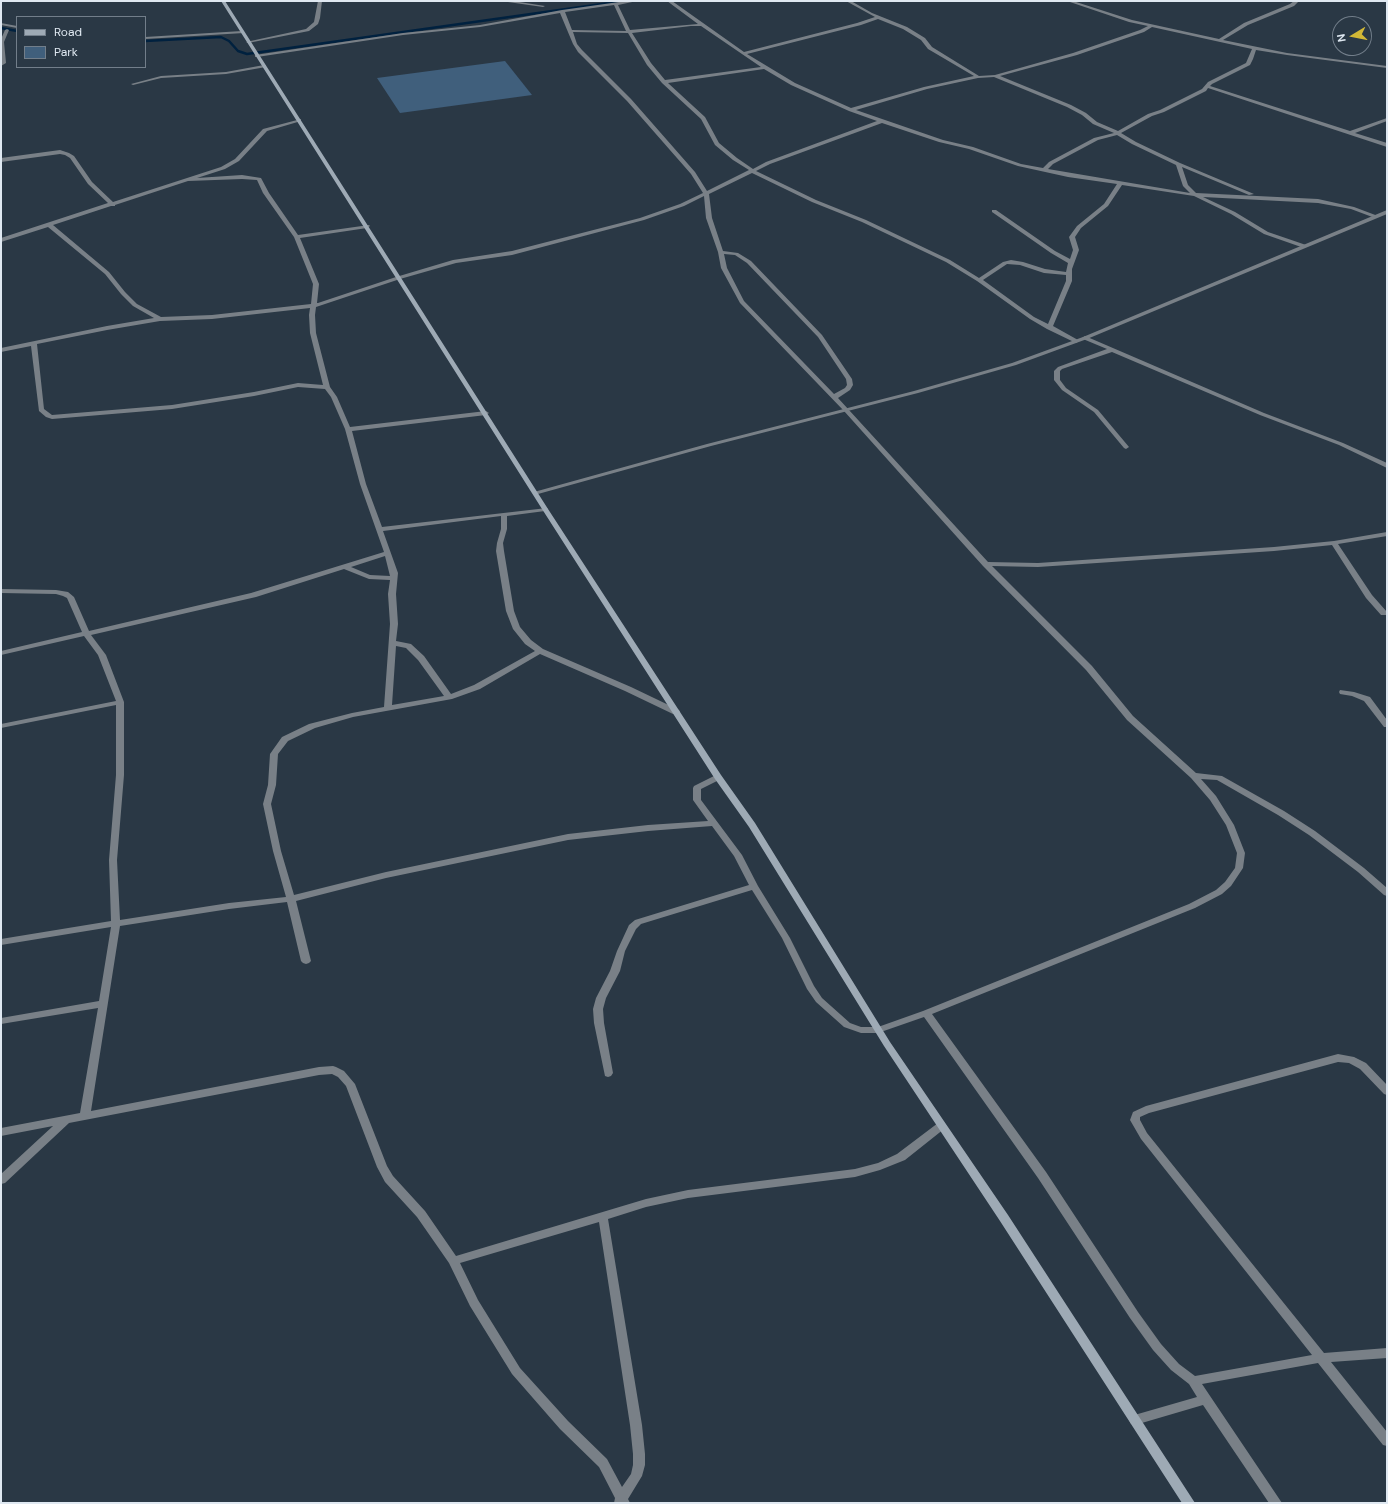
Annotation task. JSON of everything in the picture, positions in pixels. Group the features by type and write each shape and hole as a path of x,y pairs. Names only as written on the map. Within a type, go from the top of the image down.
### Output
{"main road":[{"path":"223,1 398,278 486,413 545,509 718,777 752,825 878,1030 1004,1218 1188,1503"}],"street":[{"path":"248,42 307,30 316,23 320,1"},
{"path":"503,1 543,6"},
{"path":"257,56 403,34 480,26 562,11 616,5 635,1"},
{"path":"669,1 742,54 793,84 851,110 941,141 962,146 1020,165 1121,184 1195,195 1259,197 1335,204 1375,216"},
{"path":"848,1 870,14 880,17 914,33 926,42 930,48 978,77"},
{"path":"1069,1 1110,15 1151,26 1219,41 1254,48 1387,67"},
{"path":"1219,41 1246,24 1292,6 1297,1"},
{"path":"616,5 629,32 649,64 664,82 704,118 717,144 735,159 753,170 814,201 864,222 948,261 979,280 1032,318 1076,341"},
{"path":"562,11 575,44 580,51 645,118 693,173 706,193 709,218 721,252 724,268 742,302 834,397 986,564 1089,668 1130,718 1194,776 1213,798 1230,825 1241,853 1239,868 1228,884 1219,892 1192,906 926,1013 878,1030 861,1030 852,1028 832,1013 819,1000 810,987 786,938 754,886 738,855 697,800 697,788 718,777"},
{"path":"742,54 859,24 880,17"},
{"path":"1,24 16,27"},
{"path":"570,31 629,32 702,25"},
{"path":"851,110 926,88 978,77 995,76 1075,54 1142,31 1151,26"},
{"path":"1,32 16,27"},
{"path":"1,65 4,63 2,42 7,30"},
{"path":"146,38 242,32"},
{"path":"1044,170 1050,163 1096,139 1118,133 1150,115 1180,102 1208,87 1210,83 1248,64 1252,59 1254,48"},
{"path":"133,84 161,77 226,73 264,66"},
{"path":"664,82 765,68"},
{"path":"995,76 1069,106 1084,114 1096,123 1113,130 1126,140 1178,164 1259,197"},
{"path":"1208,87 1387,145"},
{"path":"1350,133 1387,119"},
{"path":"1,240 48,224 113,205 230,165 237,160 268,128 299,120"},
{"path":"1,350 107,328 160,319 212,317 313,306 398,278 460,260 512,254 642,219 682,205 753,170 786,156 852,134 882,121"},
{"path":"1,160 46,154 67,154 72,158 90,183 113,205"},
{"path":"1178,164 1186,186 1195,195 1233,213 1266,233 1304,246"},
{"path":"189,180 242,177 259,179 266,193 297,237 316,284 312,315 314,342 327,387 334,397 348,429 363,484 380,529 383,543 388,553 394,573 393,642 388,707"},
{"path":"1049,328 1069,281 1069,269 1076,250 1072,237 1079,227 1106,205 1121,184"},
{"path":"994,211 1046,248 1072,263"},
{"path":"536,494 702,447 982,374 1046,354 1387,212"},
{"path":"48,224 103,269 135,305 160,319"},
{"path":"297,237 366,226"},
{"path":"721,252 736,254 749,262 820,336 849,379 850,386 848,389 834,397"},
{"path":"979,280 1008,262 1021,263 1044,271 1069,274"},
{"path":"1085,338 1262,414 1341,444 1387,466"},
{"path":"34,343 37,386 41,410 48,416 52,417 172,407 254,394 298,385 327,387"},
{"path":"1111,350 1060,368 1057,371 1057,380 1064,389 1096,411 1126,447"},
{"path":"348,429 486,413"},
{"path":"380,529 545,509"},
{"path":"504,514 505,523 500,543 500,551 510,611 516,627 528,642 540,651 621,686 676,712"},
{"path":"986,564 1053,564 1274,549 1334,543 1387,534"},
{"path":"1334,543 1369,596 1384,612"},
{"path":"1,654 253,595 388,553"},
{"path":"345,567 369,577 393,578"},
{"path":"1,591 65,594 70,597 86,633 105,661 120,702 120,775 113,860 116,924 85,1115"},
{"path":"393,642 408,646 421,658 449,697"},
{"path":"306,962 267,804 272,785 274,754 285,738 312,726 388,707 449,697 477,687 540,651"},
{"path":"1342,692 1354,694 1367,699 1387,725"},
{"path":"1,726 120,702"},
{"path":"1194,776 1219,778 1281,813 1312,832 1361,870 1387,893"},
{"path":"1,942 229,906 291,899 386,875 568,837 632,829 714,823"},
{"path":"608,1073 599,1023 598,1008 601,998 615,971 620,951 632,927 638,922 754,886"},
{"path":"1,1021 104,1004"},
{"path":"926,1013 1042,1175 1134,1315 1157,1347 1175,1367 1193,1381 1276,1503"},
{"path":"1387,1091 1363,1066 1351,1060 1338,1058 1146,1110 1136,1114 1135,1120 1144,1136 1387,1441"},
{"path":"1,1132 319,1071 337,1071 350,1084 382,1167 389,1180 425,1220 454,1261 474,1303 516,1371 564,1425 603,1463 621,1501"},
{"path":"1,1180 68,1119"},
{"path":"454,1261 646,1204 688,1194 861,1171 891,1162 901,1157 941,1126"},
{"path":"603,1217 636,1425 639,1454 639,1465 636,1476 621,1501"},
{"path":"1193,1381 1321,1358 1387,1353"},
{"path":"1135,1420 1206,1399"}],"green space":[{"path":"505,61 532,95 400,113 377,78"}],"waterway":[{"path":"146,41 221,37 229,41 238,51 247,54 623,1"},
{"path":"1,28 16,31"}]}
